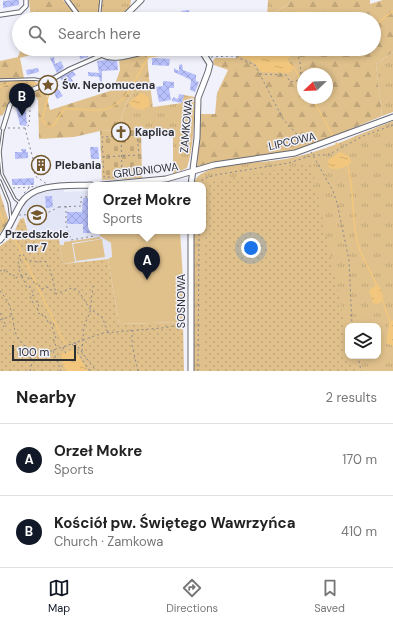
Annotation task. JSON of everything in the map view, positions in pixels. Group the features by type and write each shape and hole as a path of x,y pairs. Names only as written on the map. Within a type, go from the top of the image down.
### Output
{"street":[{"path":"20,12 26,6 26,0"},
{"path":"67,0 76,12"},
{"path":"129,12 141,0"},
{"path":"0,15 12,13"},
{"path":"5,128 7,110 13,99 18,95 37,88 70,69 100,56"},
{"path":"106,56 123,56"},
{"name":"ZAMKOWA","path":"192,172 197,138 198,98 210,68 206,57"},
{"name":"LIPCOWA","path":"192,172 214,165 310,149 393,117"},
{"path":"191,182 192,172"},
{"name":"GRUDNIOWA","path":"135,182 166,179 192,172"},
{"path":"0,240 12,222 19,202 46,188 88,185"},
{"name":"SOSNOWA","path":"191,234 191,371"}],"lane":[{"path":"100,12 101,0"},
{"path":"0,80 34,79 47,82"},
{"path":"5,128 0,152 2,174 19,202"},
{"path":"0,181 9,203 12,222"}],"path":[{"path":"206,57 234,56 252,62 260,74 283,119 310,149 333,191 337,203 349,260 352,323"},
{"path":"260,74 286,75 290,82 296,81 301,78 300,61 298,56"},
{"path":"5,128 25,128 29,125 31,98"},
{"path":"200,182 207,177 289,163 313,155 328,155 363,136 393,125"},
{"path":"25,128 33,159 35,176 48,184"},
{"path":"121,135 122,179"},
{"path":"103,157 139,155 137,135 102,137 103,157 104,177 122,176"},
{"path":"10,188 30,187 52,183"},
{"path":"19,202 30,187"},
{"path":"18,215 45,214 59,206 81,206 81,197 88,197"},
{"path":"66,206 66,224 71,240 94,236 94,234"},
{"path":"198,371 199,234"},
{"path":"56,294 51,272 45,261 30,261 26,260 23,254 19,256 21,261 18,262 20,267 18,268 27,288 30,287 34,295 30,296 33,303 37,301 40,307 37,308 39,314 41,313 43,317 45,316 48,324 53,322 54,326 52,327 56,337 53,338 57,349"},
{"path":"0,271 4,269 5,273 8,271 11,276 14,275 15,278 26,274 29,280 32,278 35,285 38,283 41,289 48,287 56,294"},
{"path":"82,351 84,326 90,309 93,286"},
{"path":"56,294 74,289 78,290 90,309 102,317 108,332"},
{"path":"0,291 8,303 16,334 26,348 32,361"},
{"path":"0,313 6,325 0,328"},
{"path":"0,320 12,316"},
{"path":"26,348 36,351 52,351 82,339 108,332 191,323"},
{"path":"132,330 132,345 138,371"},
{"path":"74,342 96,371"},
{"path":"72,344 90,371"},
{"path":"63,347 66,354"},
{"path":"30,371 32,356 36,351"},
{"path":"52,351 62,371"},
{"path":"359,359 361,371"}],"shaded area":[{"path":"64,187 64,192 88,191 88,234 101,234 101,236 111,243 112,258 63,264 59,239 55,235 30,240 25,218 20,219 20,207 34,195"}],"green space":[{"path":"29,0 63,0 73,12 30,12"},
{"path":"69,0 131,0 130,7 124,12 77,12"},
{"path":"268,0 290,0 289,4 275,12 267,12"},
{"path":"290,0 370,0 370,4 383,0 393,0 393,52 376,64 382,116 303,149 221,161 197,167 201,114 215,114 217,93 228,70 214,65 213,61 215,58 236,58 236,56 381,56 381,12 275,12 289,4"},
{"path":"393,52 393,112 382,116 376,64"},
{"path":"27,56 20,58 24,78 22,80 35,81 37,85 13,98 3,115 0,116 0,61"},
{"path":"147,56 149,78 141,78 130,96 122,116 121,130 100,131 74,137 39,139 38,100 32,91 44,86 50,110 113,90 120,70 119,59"},
{"path":"141,78 149,78 153,107 182,103 184,95 195,97 192,142 187,168 173,174 173,138 141,129 121,130 124,109"},
{"path":"393,121 393,371 193,371 194,234 206,234 206,182 195,182 197,178 204,172 214,168 287,159 318,151"},
{"path":"141,129 142,178 102,180 100,131"},
{"path":"311,163 345,325 345,359 353,359 355,371 203,371 204,234 206,234 206,183"},
{"path":"0,193 9,222 0,233"},
{"path":"24,218 30,240 53,236 59,239 63,264 108,259 119,324 183,322 184,371 0,371 0,246 12,237 20,219"},
{"path":"100,234 180,234 183,279 183,322 119,324 108,259 112,257 111,243 100,236"},
{"path":"100,237 100,239 72,243 75,262 63,264 60,245 64,245 64,242"},
{"path":"102,239 105,257 76,261 73,244"}],"water":[{"path":"290,56 288,61 293,66 291,73 261,72 253,62 241,57"},
{"path":"141,93 148,96 150,106 142,110 132,107 129,102"},
{"path":"340,152 350,157 351,163 337,169 329,168 328,160"},
{"path":"376,285 380,287 383,296 381,302 378,304 373,303 369,291"},
{"path":"393,320 393,346 387,343 387,341 389,323"},
{"path":"72,350 76,352 88,371 66,371 60,354"}],"building":[{"path":"19,0 19,5 3,8 3,1"},
{"path":"189,10 189,12 181,12"},
{"path":"80,56 88,56 88,57 80,59"},
{"path":"54,57 55,64 61,61 64,68 57,73 50,58"},
{"path":"152,58 170,59 169,66 152,65"},
{"path":"97,61 117,61 118,70 102,71 102,82 100,82 99,77 88,76 88,72 99,73"},
{"path":"182,64 183,70 196,75 196,81 199,82 195,92 190,90 191,80 174,72 174,68 179,71 179,65"},
{"path":"38,68 39,72 27,75 26,70"},
{"path":"73,71 76,75 71,78 75,84 71,86 66,78 62,81 60,78"},
{"path":"163,81 174,82 174,88 169,88 171,100 159,102 156,87 163,86"},
{"path":"58,89 63,96 57,99 53,91"},
{"path":"179,94 184,95 182,103 172,101 173,97 178,99"},
{"path":"20,104 22,107 25,106 26,126 20,125 16,108"},
{"path":"90,147 98,147 99,159 91,159"},
{"path":"21,149 26,149 26,152 28,152 28,158 15,159 15,152 22,152"},
{"name":"Plebania","path":"37,158 45,158 45,173 37,173"},
{"path":"34,178 34,185 12,185 12,179"},
{"path":"45,196 52,196 53,207 46,208"},
{"path":"83,198 88,198 88,233 83,233 83,224 67,224 67,212 82,212"}],"waterway":[{"path":"381,20 393,11"},
{"path":"298,12 303,12"},
{"path":"46,86 49,93 42,120 47,126 53,126 64,109 99,110 108,109 116,104 129,91 148,57 155,56"},
{"path":"293,66 297,73"},
{"path":"0,87 14,81 28,84 41,83"},
{"path":"315,104 333,136"},
{"path":"336,143 339,146"},
{"path":"347,164 351,183 357,241 361,254 377,286"},
{"path":"0,213 4,223"},
{"path":"12,233 65,344"},
{"path":"382,299 390,322"}],"place":[{"name":"Św. Nepomucena","path":"48,85"},
{"name":"Kościół pw. Świętego Wawrzyńca","path":"22,116"},
{"name":"Kaplica","path":"121,132"},
{"name":"Plebania","path":"41,165"},
{"name":"Przedszkole nr 7","path":"37,215"},
{"name":"Orzeł Mokre","path":"147,280"}]}
